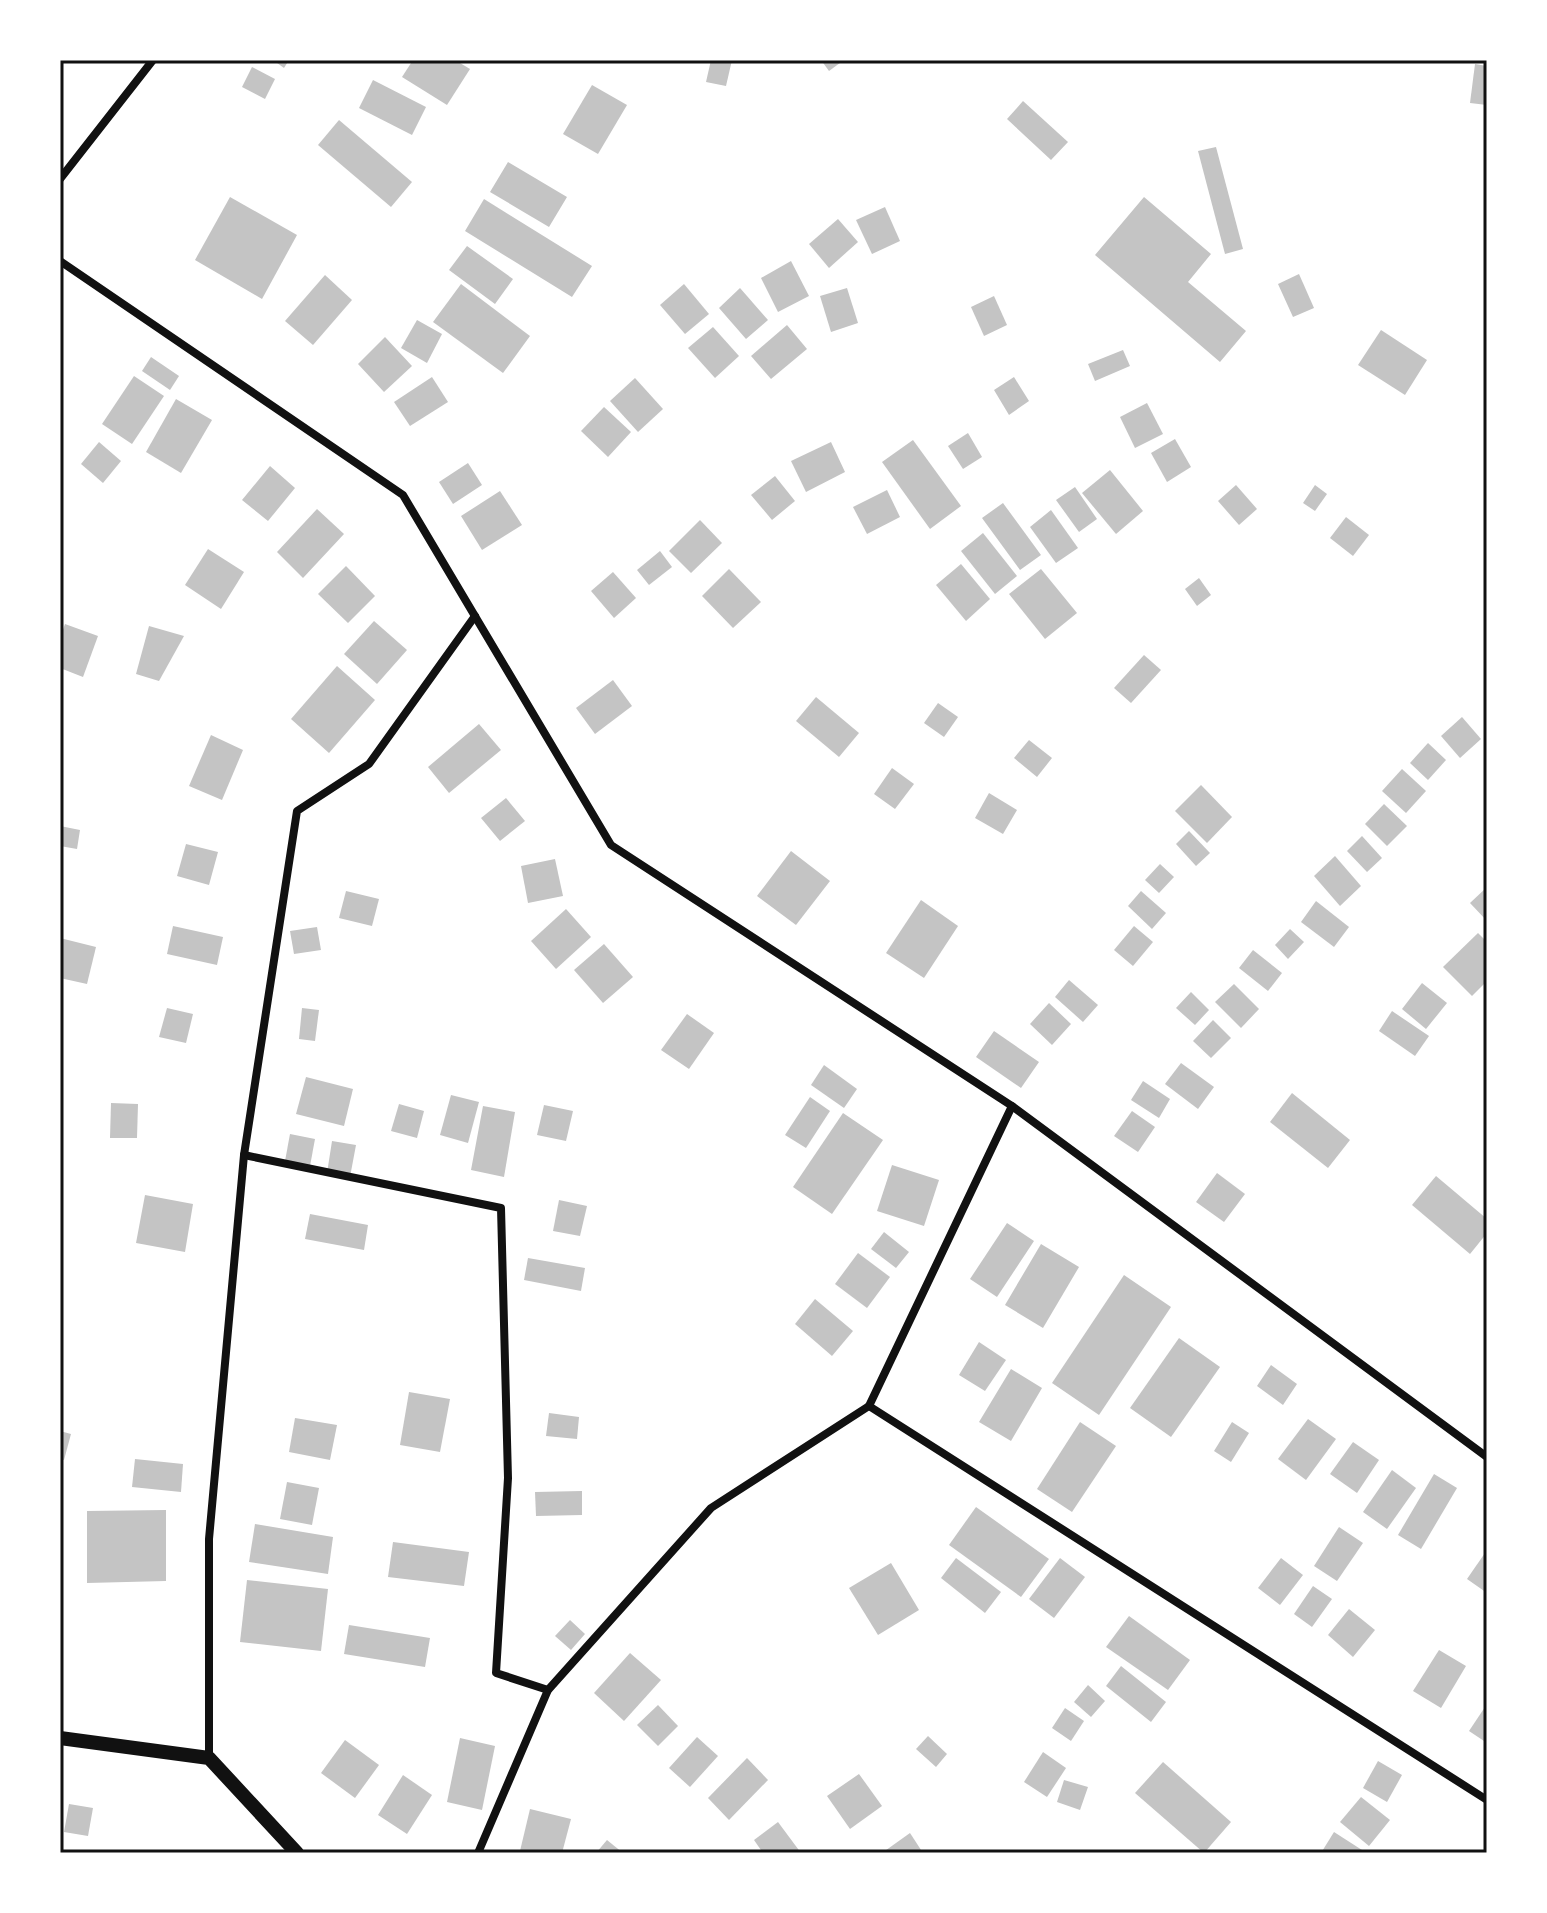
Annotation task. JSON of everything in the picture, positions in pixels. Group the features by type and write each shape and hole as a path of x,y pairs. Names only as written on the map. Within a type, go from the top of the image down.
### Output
{"street":[{"path":"60,179 153,60"},
{"path":"60,261 403,495 611,845 1012,1106 1487,1457"},
{"path":"209,1758 209,1539 244,1155 297,811 369,764 475,616"},
{"path":"478,1853 548,1690 711,1508 869,1406 1012,1106"},
{"path":"244,1155 501,1208 508,1478 496,1673 548,1690"},
{"path":"869,1406 1487,1800"},
{"path":"60,1738 209,1758 297,1853"}],"building":[{"path":"273,60 289,60 284,68"},
{"path":"413,60 455,60 470,69 447,105 402,77"},
{"path":"711,60 732,60 726,86 706,82"},
{"path":"821,60 844,60 829,71"},
{"path":"1475,64 1487,66 1487,105 1470,103"},
{"path":"252,67 275,79 265,99 242,87"},
{"path":"373,80 426,107 412,135 359,108"},
{"path":"592,85 627,105 598,154 563,134"},
{"path":"1023,101 1068,142 1051,160 1007,119"},
{"path":"339,120 412,182 391,207 318,145"},
{"path":"1216,147 1243,249 1225,254 1198,151"},
{"path":"508,162 567,197 549,227 490,192"},
{"path":"230,197 297,235 262,299 195,260"},
{"path":"1144,197 1211,254 1188,282 1246,331 1220,362 1095,255"},
{"path":"484,199 592,266 572,297 465,231"},
{"path":"885,207 900,241 872,254 856,220"},
{"path":"838,219 858,242 829,268 809,244"},
{"path":"467,246 513,279 495,304 449,270"},
{"path":"791,261 809,296 778,312 761,278"},
{"path":"1299,274 1314,308 1293,317 1278,284"},
{"path":"325,275 352,300 313,345 285,321"},
{"path":"461,284 530,336 503,373 433,322"},
{"path":"684,284 709,314 685,334 660,305"},
{"path":"740,288 768,320 746,339 719,308"},
{"path":"847,288 858,323 831,332 820,296"},
{"path":"994,296 1007,325 984,336 971,307"},
{"path":"417,320 442,334 427,363 401,348"},
{"path":"787,325 807,349 771,379 751,356"},
{"path":"713,327 739,356 715,378 688,348"},
{"path":"1381,330 1427,360 1405,395 1358,365"},
{"path":"385,337 412,366 384,392 358,364"},
{"path":"1123,350 1130,366 1095,381 1088,364"},
{"path":"151,357 179,376 170,390 142,371"},
{"path":"134,376 164,396 132,444 102,424"},
{"path":"432,377 448,402 410,426 394,402"},
{"path":"1014,377 1029,401 1009,415 994,390"},
{"path":"635,378 663,409 638,432 610,401"},
{"path":"176,399 212,420 181,473 146,452"},
{"path":"1147,403 1163,434 1135,448 1120,417"},
{"path":"604,407 631,432 608,457 581,431"},
{"path":"968,433 982,457 963,469 948,446"},
{"path":"1175,439 1191,467 1167,482 1151,453"},
{"path":"913,440 961,506 930,529 882,462"},
{"path":"99,442 121,461 103,483 81,464"},
{"path":"831,442 845,472 806,492 791,461"},
{"path":"468,463 482,485 453,504 439,482"},
{"path":"270,466 295,488 268,521 242,500"},
{"path":"1110,470 1143,511 1116,534 1082,493"},
{"path":"775,476 795,501 772,520 751,495"},
{"path":"1236,485 1257,509 1239,525 1218,501"},
{"path":"1315,485 1327,494 1315,511 1303,503"},
{"path":"1075,487 1097,519 1079,532 1056,500"},
{"path":"887,490 900,517 867,534 853,507"},
{"path":"500,491 522,525 482,550 461,516"},
{"path":"1003,503 1041,555 1020,570 982,518"},
{"path":"317,509 344,534 303,578 277,552"},
{"path":"1051,510 1078,548 1056,563 1030,527"},
{"path":"1346,517 1369,535 1353,556 1330,538"},
{"path":"700,520 722,543 691,573 669,551"},
{"path":"983,533 1017,576 995,594 961,551"},
{"path":"208,549 244,572 221,609 185,585"},
{"path":"660,551 672,567 649,585 637,570"},
{"path":"961,564 990,599 966,621 936,585"},
{"path":"346,566 375,596 348,623 318,594"},
{"path":"729,569 761,602 733,628 702,596"},
{"path":"1041,569 1077,613 1045,639 1009,594"},
{"path":"613,572 636,598 614,618 591,591"},
{"path":"1199,578 1211,595 1197,606 1185,589"},
{"path":"374,621 407,650 377,684 344,654"},
{"path":"65,624 98,636 83,677 60,668 60,638"},
{"path":"149,626 184,636 159,681 136,674"},
{"path":"1144,655 1161,670 1131,703 1114,688"},
{"path":"337,666 375,700 329,753 291,719"},
{"path":"613,680 632,706 595,734 576,708"},
{"path":"816,697 859,733 839,757 796,721"},
{"path":"938,703 958,717 944,737 924,723"},
{"path":"1462,717 1481,739 1460,758 1441,736"},
{"path":"479,724 501,750 449,793 428,767"},
{"path":"211,735 243,750 222,800 189,786"},
{"path":"1029,740 1052,758 1037,777 1014,758"},
{"path":"1428,743 1446,760 1428,780 1410,763"},
{"path":"892,768 914,784 895,809 874,794"},
{"path":"1402,769 1426,791 1406,813 1382,791"},
{"path":"1201,785 1232,817 1207,843 1175,811"},
{"path":"989,793 1017,810 1003,834 975,818"},
{"path":"506,798 525,821 500,841 481,818"},
{"path":"1384,804 1407,826 1387,846 1365,824"},
{"path":"60,826 80,830 77,849 60,846"},
{"path":"1189,831 1210,853 1196,866 1176,844"},
{"path":"1362,836 1382,858 1367,872 1347,851"},
{"path":"186,844 218,852 209,885 177,876"},
{"path":"791,851 830,881 796,925 757,896"},
{"path":"1335,856 1361,886 1340,906 1314,876"},
{"path":"555,859 563,896 528,903 521,866"},
{"path":"60,863 63,863 63,895 60,896"},
{"path":"1160,864 1174,877 1159,893 1145,880"},
{"path":"1487,887 1487,921 1470,903"},
{"path":"346,891 379,899 372,926 339,918"},
{"path":"1141,891 1166,913 1152,929 1128,906"},
{"path":"921,900 958,926 924,978 886,953"},
{"path":"1316,901 1349,927 1334,947 1301,922"},
{"path":"566,909 591,937 556,969 531,941"},
{"path":"173,926 223,937 217,965 167,954"},
{"path":"1134,926 1153,942 1133,966 1114,950"},
{"path":"317,927 321,950 294,954 290,931"},
{"path":"1290,929 1304,942 1288,959 1275,945"},
{"path":"1478,933 1487,942 1487,981 1472,996 1443,967"},
{"path":"60,938 96,947 87,984 60,978"},
{"path":"604,944 633,977 603,1003 574,970"},
{"path":"1253,950 1282,973 1268,991 1239,968"},
{"path":"1069,980 1098,1005 1083,1022 1055,997"},
{"path":"1422,983 1447,1003 1426,1029 1402,1009"},
{"path":"1234,984 1259,1009 1241,1028 1215,1002"},
{"path":"1191,992 1209,1010 1195,1025 1176,1008"},
{"path":"1049,1003 1071,1024 1052,1045 1030,1024"},
{"path":"167,1008 193,1014 186,1043 159,1037"},
{"path":"302,1008 319,1010 315,1041 299,1039"},
{"path":"1392,1011 1429,1036 1415,1056 1379,1031"},
{"path":"687,1014 714,1033 689,1069 661,1050"},
{"path":"1213,1020 1231,1038 1211,1058 1193,1041"},
{"path":"994,1031 1039,1062 1021,1088 976,1057"},
{"path":"1181,1063 1214,1087 1198,1109 1165,1084"},
{"path":"824,1065 857,1089 844,1108 811,1085"},
{"path":"306,1077 353,1089 344,1126 296,1114"},
{"path":"1143,1081 1170,1099 1159,1118 1131,1100"},
{"path":"1292,1093 1350,1140 1328,1168 1270,1122"},
{"path":"451,1095 479,1102 468,1143 440,1135"},
{"path":"810,1097 830,1111 806,1148 785,1135"},
{"path":"111,1103 138,1104 137,1138 110,1138"},
{"path":"399,1104 424,1111 417,1138 391,1131"},
{"path":"544,1105 573,1111 566,1141 537,1135"},
{"path":"483,1106 515,1112 504,1177 471,1170"},
{"path":"1132,1111 1155,1127 1138,1152 1114,1136"},
{"path":"843,1113 883,1140 832,1214 793,1187"},
{"path":"290,1134 315,1139 310,1166 285,1161"},
{"path":"332,1141 356,1145 350,1177 327,1173"},
{"path":"892,1165 939,1180 924,1226 877,1211"},
{"path":"1217,1173 1245,1194 1224,1222 1196,1202"},
{"path":"1436,1176 1487,1219 1487,1233 1470,1254 1412,1205"},
{"path":"145,1195 193,1204 185,1252 136,1243"},
{"path":"559,1200 587,1206 580,1236 553,1231"},
{"path":"310,1214 368,1225 364,1250 305,1239"},
{"path":"1007,1223 1034,1241 997,1297 970,1279"},
{"path":"884,1232 909,1252 896,1268 871,1249"},
{"path":"1041,1244 1079,1267 1043,1328 1005,1305"},
{"path":"858,1253 890,1277 867,1308 835,1284"},
{"path":"528,1258 585,1268 581,1291 524,1280"},
{"path":"1124,1275 1171,1307 1099,1415 1052,1383"},
{"path":"815,1299 853,1331 832,1356 795,1324"},
{"path":"1179,1338 1220,1367 1171,1437 1130,1408"},
{"path":"979,1342 1006,1360 985,1391 959,1375"},
{"path":"1271,1365 1297,1384 1283,1405 1257,1386"},
{"path":"1011,1369 1042,1388 1011,1441 979,1422"},
{"path":"409,1392 450,1399 440,1452 400,1445"},
{"path":"549,1413 579,1417 577,1439 546,1436"},
{"path":"295,1418 337,1425 330,1460 289,1452"},
{"path":"1308,1419 1336,1439 1306,1480 1278,1459"},
{"path":"1080,1422 1116,1446 1072,1512 1037,1489"},
{"path":"1232,1422 1249,1433 1231,1462 1214,1451"},
{"path":"60,1431 71,1434 64,1460 60,1459"},
{"path":"1353,1442 1379,1460 1357,1493 1330,1474"},
{"path":"135,1459 183,1464 181,1492 132,1487"},
{"path":"1392,1470 1416,1488 1387,1529 1363,1512"},
{"path":"1434,1474 1457,1488 1421,1549 1398,1535"},
{"path":"287,1482 319,1488 312,1525 280,1519"},
{"path":"582,1491 582,1515 536,1516 535,1492"},
{"path":"976,1507 1049,1559 1021,1597 949,1545"},
{"path":"166,1510 166,1581 87,1583 87,1511"},
{"path":"255,1524 333,1537 328,1574 249,1562"},
{"path":"1339,1527 1363,1543 1337,1581 1314,1566"},
{"path":"393,1542 469,1552 464,1586 388,1577"},
{"path":"1487,1550 1487,1593 1467,1579"},
{"path":"956,1558 1001,1592 985,1613 941,1578"},
{"path":"1060,1558 1085,1577 1054,1618 1029,1599"},
{"path":"1281,1558 1303,1575 1280,1605 1258,1588"},
{"path":"891,1563 919,1610 878,1635 849,1588"},
{"path":"247,1580 328,1589 321,1651 240,1642"},
{"path":"1313,1586 1332,1599 1312,1627 1294,1614"},
{"path":"1349,1609 1375,1630 1353,1657 1328,1635"},
{"path":"1129,1616 1190,1660 1168,1690 1106,1647"},
{"path":"570,1620 585,1634 571,1650 555,1636"},
{"path":"349,1625 430,1638 425,1667 344,1654"},
{"path":"1439,1650 1466,1666 1441,1708 1413,1691"},
{"path":"630,1653 661,1680 624,1721 594,1693"},
{"path":"1121,1666 1166,1702 1151,1722 1106,1686"},
{"path":"1088,1685 1105,1701 1091,1717 1074,1702"},
{"path":"1487,1704 1487,1743 1469,1731"},
{"path":"658,1705 678,1726 658,1746 637,1725"},
{"path":"1065,1708 1084,1721 1071,1741 1052,1728"},
{"path":"928,1736 947,1754 936,1767 916,1749"},
{"path":"697,1737 718,1756 690,1787 669,1768"},
{"path":"460,1738 495,1746 482,1810 447,1802"},
{"path":"345,1740 379,1765 355,1798 321,1773"},
{"path":"1043,1752 1066,1768 1047,1797 1024,1782"},
{"path":"747,1758 768,1780 729,1820 708,1798"},
{"path":"1378,1761 1402,1775 1387,1802 1363,1788"},
{"path":"1163,1762 1231,1822 1204,1853 1135,1793"},
{"path":"859,1774 882,1806 850,1829 827,1796"},
{"path":"403,1775 432,1795 407,1834 378,1815"},
{"path":"1064,1780 1088,1787 1080,1810 1057,1802"},
{"path":"1361,1797 1390,1820 1369,1846 1340,1822"},
{"path":"69,1804 93,1808 88,1836 64,1832"},
{"path":"530,1809 571,1819 562,1853 520,1851"},
{"path":"778,1822 801,1853 763,1853 754,1840"},
{"path":"1334,1832 1362,1850 1360,1853 1321,1853"},
{"path":"910,1833 923,1853 882,1853"},
{"path":"607,1840 623,1853 596,1853"}]}
